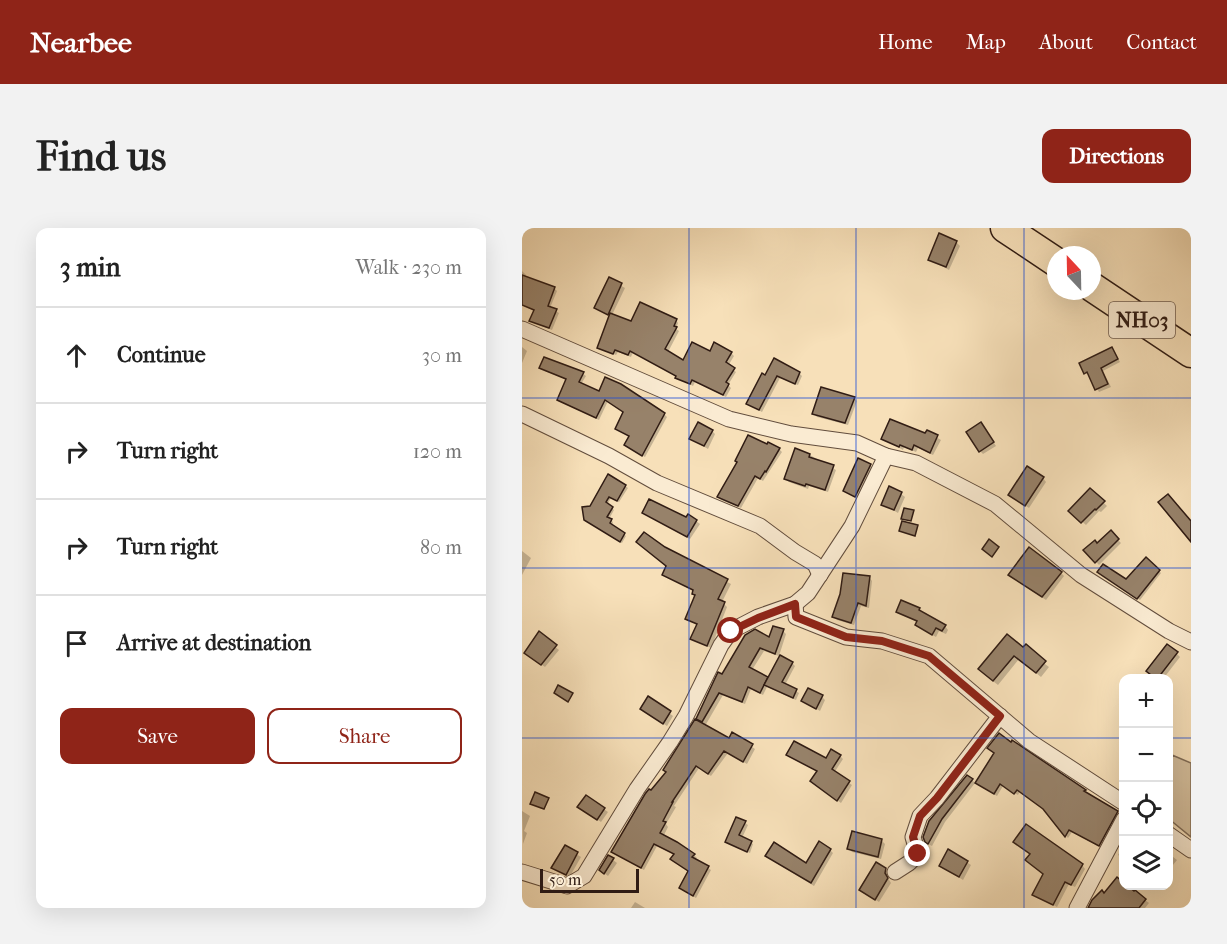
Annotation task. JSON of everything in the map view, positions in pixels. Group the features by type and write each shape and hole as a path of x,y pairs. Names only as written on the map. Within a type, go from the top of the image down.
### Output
{"highway":[{"path":"1005,228 1047,256"},
{"name":"NH03","path":"1101,293 1191,353"}],"street":[{"path":"522,329 729,419 791,434 857,443 886,456 916,463 995,504 1081,575 1169,631 1191,642"},
{"path":"522,414 609,456 657,483 760,526 815,564 820,575"},
{"path":"522,872 567,886 584,876 637,789 686,716 721,645 731,631 795,604 807,592 852,526 886,456"},
{"path":"795,604 796,617 846,637 882,641 929,656 1029,741 1119,800"},
{"path":"896,872 918,854 913,837 920,816 937,798 1000,716"},
{"path":"1077,908 1119,828"},
{"path":"1171,836 1191,850"}],"shaded area":[{"path":"1173,755 1191,763 1191,837 1173,822"}],"building":[{"path":"939,233 957,241 946,267 928,260"},
{"path":"522,275 555,287 548,306 557,309 549,328 529,321 534,310 522,305"},
{"path":"609,277 622,283 608,315 594,308"},
{"path":"640,302 677,319 674,326 677,327 665,349 683,360 692,342 710,351 714,342 732,352 726,362 735,368 726,382 729,384 723,395 692,380 690,384 675,378 676,376 630,351 628,355 615,350 613,354 597,348 610,313 631,321"},
{"path":"1112,347 1118,359 1101,368 1108,384 1095,390 1087,372 1084,374 1079,363"},
{"path":"544,357 584,372 579,382 599,391 605,377 621,384 665,413 642,456 624,445 629,436 615,429 623,412 605,400 596,418 557,400 566,379 539,368"},
{"path":"774,358 800,372 795,384 777,376 759,410 746,404 762,373 765,375"},
{"path":"821,387 855,397 845,423 812,414"},
{"path":"890,419 925,433 927,430 938,435 930,453 914,445 912,450 881,439"},
{"path":"698,422 713,430 704,446 689,439"},
{"path":"981,422 994,442 979,452 966,432"},
{"path":"748,435 780,448 760,479 755,476 738,506 717,497 737,462 735,461"},
{"path":"795,448 810,454 809,457 834,465 825,490 784,479"},
{"path":"858,458 871,464 855,497 843,491"},
{"path":"1027,466 1044,477 1025,506 1008,495"},
{"path":"608,474 626,485 617,501 609,497 606,502 613,507 607,517 612,519 610,523 625,533 620,542 584,520 582,507 590,506"},
{"path":"889,486 902,492 894,510 881,505"},
{"path":"1090,488 1105,501 1081,523 1068,511"},
{"path":"1168,494 1191,521 1191,542 1158,502"},
{"path":"649,499 686,517 688,514 697,520 687,537 642,513"},
{"path":"904,508 914,510 911,521 901,519"},
{"path":"902,521 918,525 915,536 899,531"},
{"path":"1111,530 1119,539 1095,563 1083,550 1095,540 1097,543"},
{"path":"644,532 665,547 728,579 718,599 725,602 707,646 690,639 697,624 685,619 695,595 692,594 693,590 662,575 666,566 636,542"},
{"path":"989,539 999,547 992,557 982,549"},
{"path":"1029,547 1062,572 1042,597 1008,575"},
{"path":"1146,557 1160,570 1137,599 1097,572 1103,564 1126,579"},
{"path":"843,573 870,576 866,606 858,603 851,623 832,617 840,594"},
{"path":"901,600 920,608 919,610 946,625 942,631 936,628 932,635 915,625 917,621 896,612"},
{"path":"773,626 784,629 775,654 760,648 749,667 768,677 760,693 748,687 742,702 719,693 702,722 696,719 718,672 722,674 745,635 755,629 769,637"},
{"path":"539,631 557,645 541,665 524,653"},
{"path":"1007,634 1023,647 1026,644 1046,661 1036,673 1014,656 993,681 978,669"},
{"path":"1167,644 1178,652 1161,674 1150,674 1146,671"},
{"path":"780,655 793,662 782,682 797,689 793,698 764,685"},
{"path":"558,685 573,693 568,702 554,693"},
{"path":"808,688 823,695 816,709 801,701"},
{"path":"648,696 671,711 663,724 640,709"},
{"path":"695,719 729,738 732,732 753,744 743,762 724,751 708,774 696,766 672,802 663,821 666,822 660,833 695,854 692,857 709,866 693,896 679,888 688,871 670,859 674,854 654,844 641,868 611,852 645,794 666,772 663,770"},
{"path":"999,733 1086,790 1084,791 1118,811 1099,846 1069,830 1065,837 1043,809 1017,790 1014,794 1000,784 994,794 975,783 994,753 987,748"},
{"path":"794,741 826,758 831,749 841,755 832,769 850,781 837,801 810,781 817,771 786,755"},
{"path":"967,775 973,779 942,819 928,844 923,837 929,821"},
{"path":"535,792 549,798 544,809 530,804"},
{"path":"586,795 605,808 597,820 577,807"},
{"path":"736,817 746,821 739,835 752,841 747,852 725,842"},
{"path":"1026,824 1083,864 1071,885 1065,882 1053,905 1032,895 1043,874 1025,860 1030,854 1013,842"},
{"path":"852,831 882,839 878,857 847,849"},
{"path":"819,841 831,849 811,883 765,856 774,842 806,863"},
{"path":"565,845 578,852 566,875 551,868"},
{"path":"948,849 968,861 959,877 939,866"},
{"path":"608,855 614,858 604,874 599,870"},
{"path":"876,862 886,868 885,873 888,878 875,900 859,890"},
{"path":"1117,877 1119,890 1135,890 1146,899 1139,908 1088,908 1102,890 1104,893"}],"route":[{"path":"731,631 795,604 796,617 846,637 882,641 929,656 1000,716 937,798 920,816 913,837 918,854"}]}
